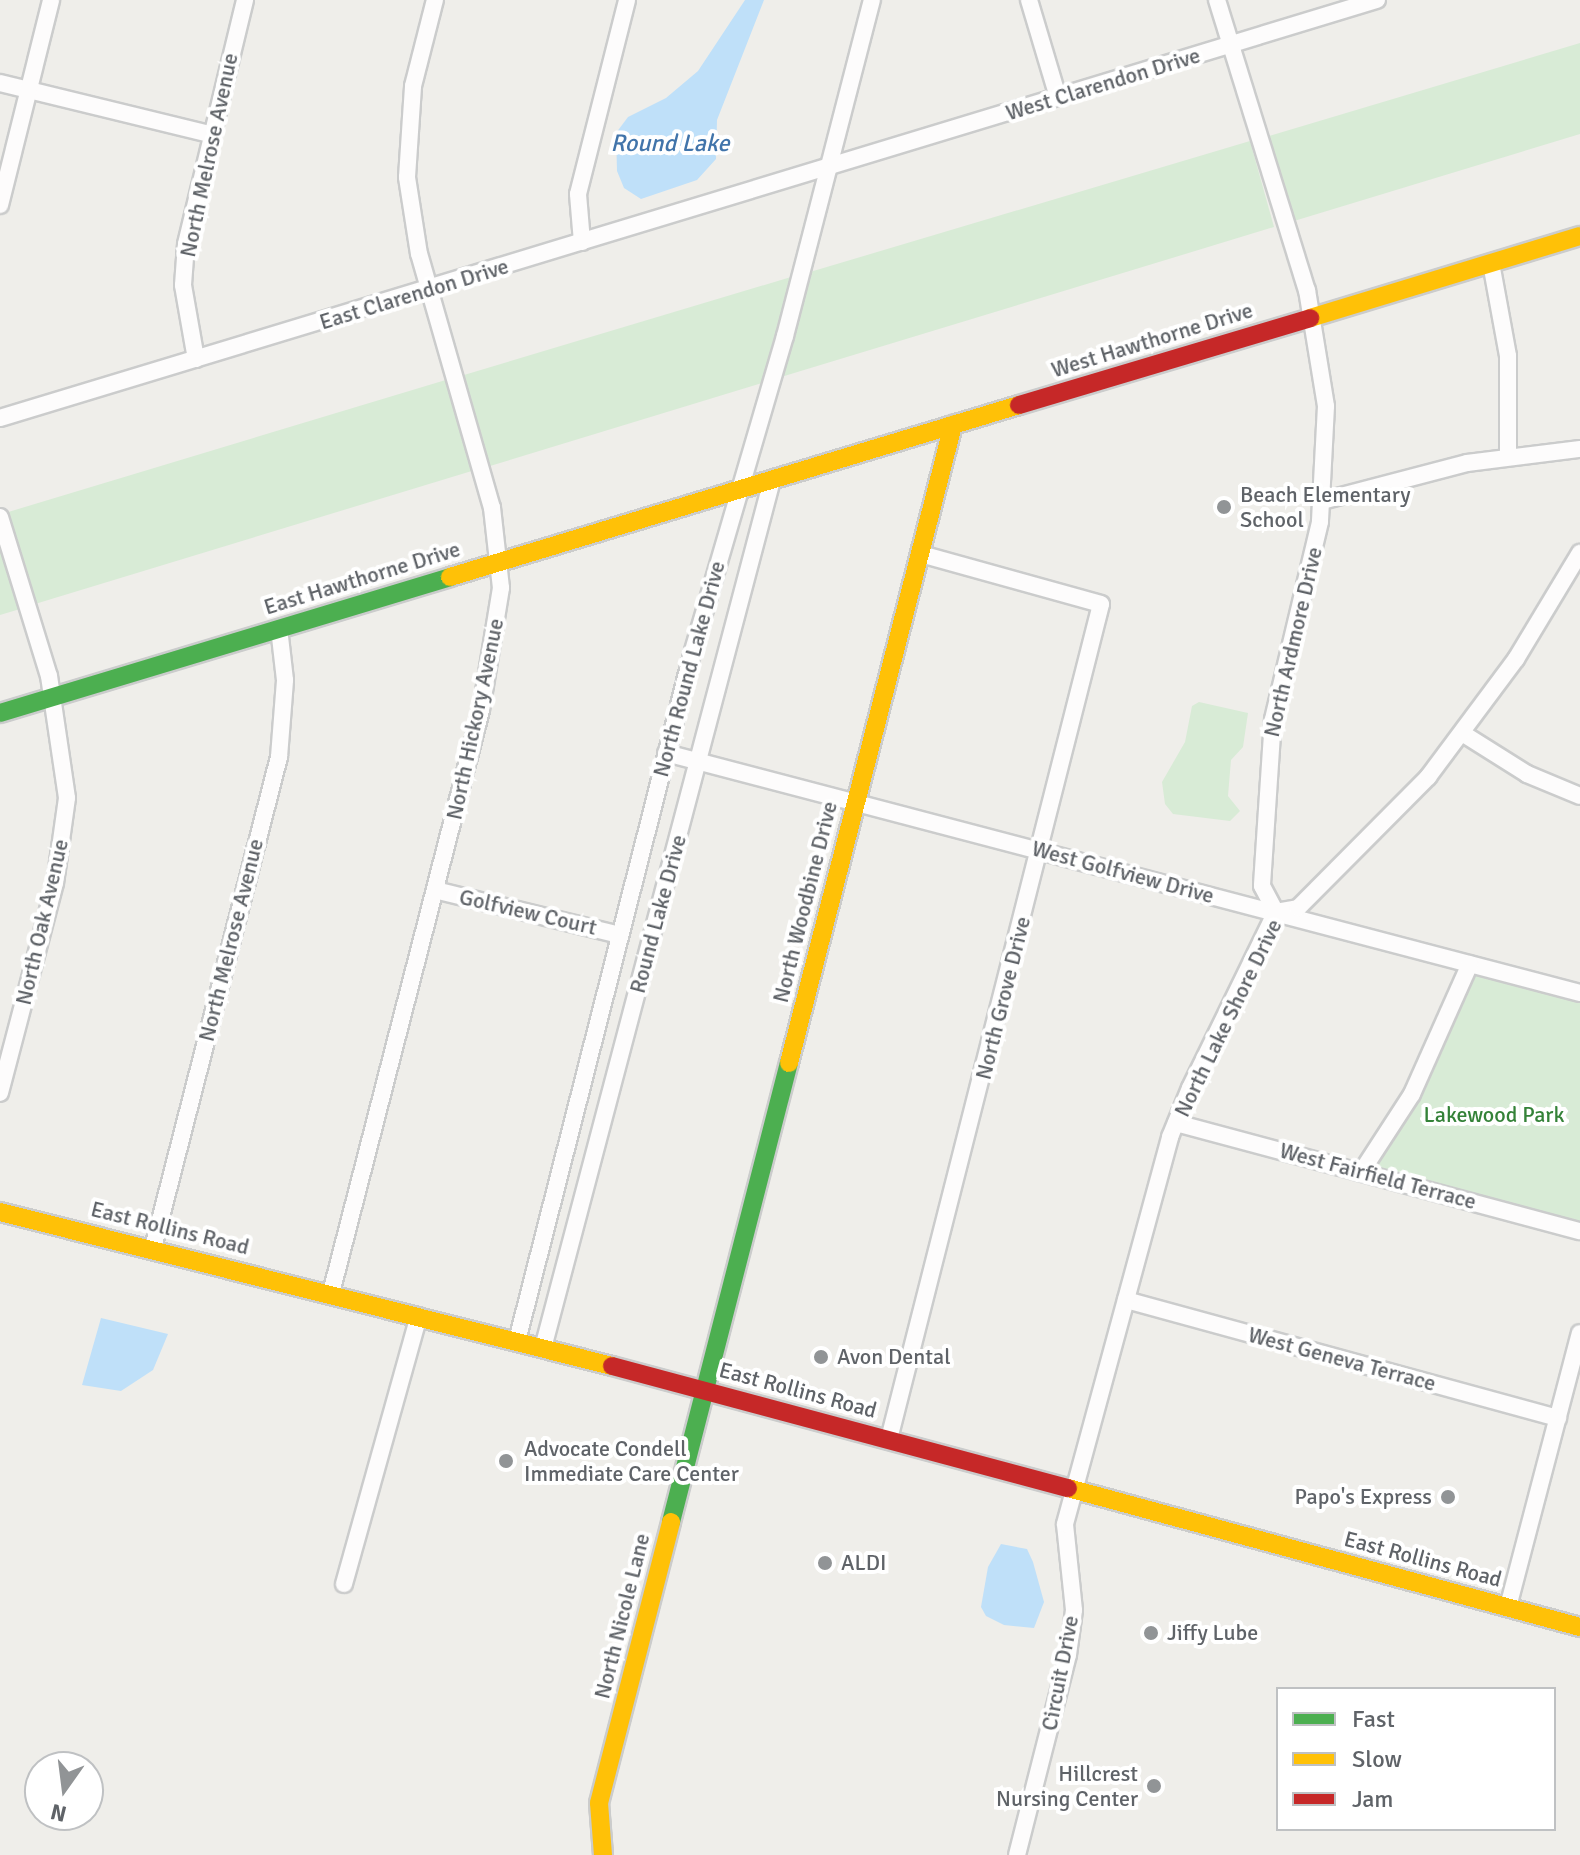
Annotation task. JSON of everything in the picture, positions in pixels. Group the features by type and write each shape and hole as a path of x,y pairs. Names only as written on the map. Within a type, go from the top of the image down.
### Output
{"street":[{"path":"0,205 51,0"},
{"name":"North Melrose Avenue","path":"196,359 184,271 210,134 245,0"},
{"name":"North Hickory Avenue","path":"331,1293 435,890 497,634 498,562 472,425 417,239 407,137 435,0"},
{"path":"582,242 578,194 627,0"},
{"name":"North Round Lake Drive","path":"517,1341 666,753 872,0"},
{"path":"1029,0 1058,97"},
{"name":"North Ardmore Drive","path":"1217,0 1313,317 1326,406 1322,501 1273,719 1262,886 1276,912"},
{"name":"West Clarendon Drive","path":"828,168 1377,0"},
{"path":"0,83 210,134"},
{"name":"East Clarendon Drive","path":"0,418 828,168"},
{"name":"West Hawthorne Drive","path":"739,490 1580,236"},
{"path":"1491,263 1508,356 1508,456"},
{"name":"North Woodbine Drive","path":"703,1389 953,425"},
{"path":"1322,501 1508,456 1580,449"},
{"name":"Round Lake Drive","path":"543,1348 772,480"},
{"name":"East Hawthorne Drive","path":"0,713 739,490"},
{"name":"North Oak Avenue","path":"0,517 53,696 65,759 64,839 0,1093"},
{"name":"North Lake Shore Drive","path":"1075,1489 1176,1123 1276,912 1298,908 1428,777 1516,659 1580,553"},
{"name":"North Grove Drive","path":"889,1439 1041,851 1101,604 921,554"},
{"name":"North Melrose Avenue","path":"153,1248 279,757 285,680 279,628"},
{"path":"1462,733 1527,774 1580,796"},
{"name":"West Golfview Drive","path":"666,753 1580,993"},
{"name":"Golfview Court","path":"435,890 620,935"},
{"path":"1362,1171 1412,1094 1470,964"},
{"name":"West Fairfield Terrace","path":"1176,1123 1580,1231"},
{"name":"East Rollins Road","path":"0,1212 153,1248 703,1389 1580,1627"},
{"name":"West Geneva Terrace","path":"1126,1300 1558,1418"},
{"path":"344,1584 419,1316"},
{"path":"1508,1607 1580,1333"},
{"name":"North Nicole Lane","path":"603,1855 599,1803 703,1389"},
{"name":"Circuit Drive","path":"1017,1855 1068,1655 1074,1610 1065,1524 1075,1489"}],"green space":[{"path":"1580,43 1580,134 1294,221 1269,136"},
{"path":"1250,141 1274,227 781,377 810,272"},
{"path":"791,277 762,383 490,466 464,375"},
{"path":"449,379 475,470 35,604 5,513"},
{"path":"0,545 20,609 0,615"},
{"path":"1199,702 1248,713 1243,747 1231,760 1228,796 1240,811 1230,821 1173,814 1165,804 1162,782 1185,742 1192,706"},
{"name":"Lakewood Park","path":"1467,970 1580,1001 1580,1226 1375,1171"}],"water":[{"name":"Round Lake","path":"745,0 764,0 717,120 716,159 697,180 641,199 624,188 617,171 616,133 628,117 666,98 698,71"},
{"path":"101,1318 168,1334 153,1370 121,1391 82,1385"},
{"path":"1001,1544 1027,1549 1033,1562 1044,1602 1034,1628 1004,1625 986,1616 981,1607 988,1567"}],"traffic: fast":[{"path":"0,713 450,577"},
{"path":"671,1522 789,1063"}],"traffic: slow":[{"path":"1310,318 1580,236"},
{"path":"450,577 1019,405"},
{"path":"789,1063 953,425"},
{"path":"0,1212 612,1366"},
{"path":"1068,1488 1580,1627"},
{"path":"603,1855 599,1803 671,1522"}],"traffic: jam":[{"path":"1019,405 1310,318"},
{"path":"612,1366 1068,1488"}],"place":[{"name":"Beach Elementary School","path":"1224,507"},
{"name":"Avon Dental","path":"821,1357"},
{"name":"Advocate Condell Immediate Care Center","path":"506,1461"},
{"name":"Papo's Express","path":"1448,1497"},
{"name":"ALDI","path":"825,1563"},
{"name":"Jiffy Lube","path":"1151,1633"},
{"name":"Hillcrest Nursing Center","path":"1154,1786"}]}
